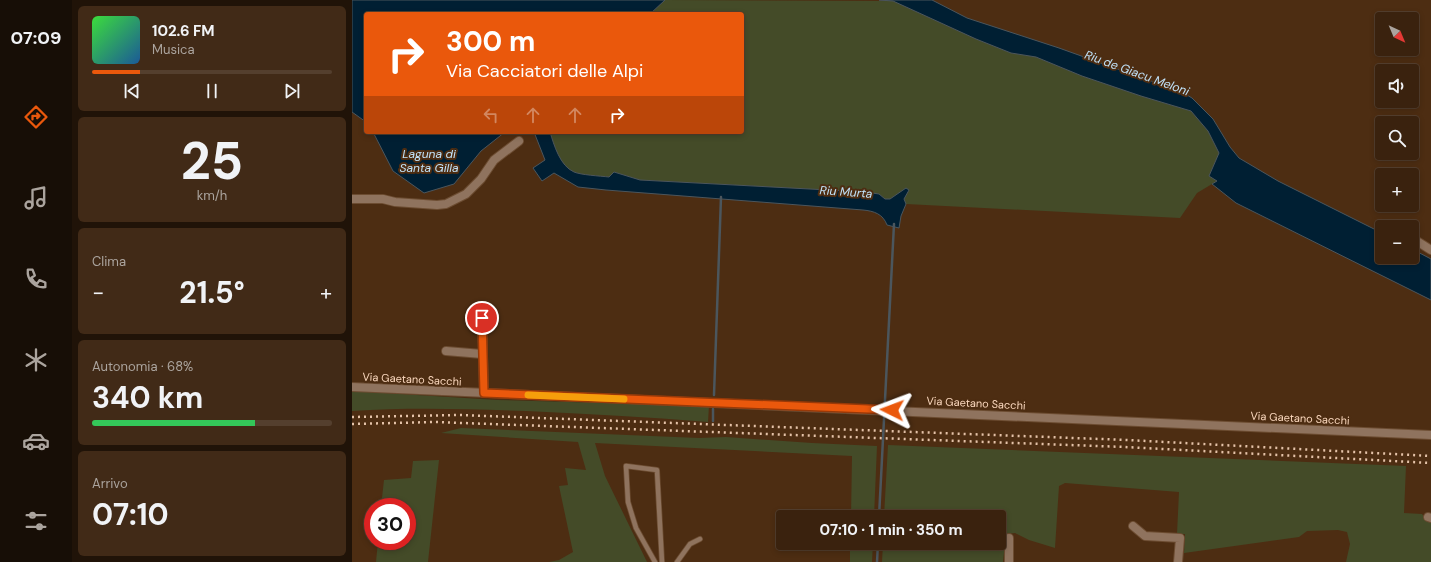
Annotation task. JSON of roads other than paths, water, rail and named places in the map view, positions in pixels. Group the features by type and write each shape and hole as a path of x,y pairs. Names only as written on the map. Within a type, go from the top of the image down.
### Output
{"street":[{"path":"352,199 383,198 395,202 437,205 446,204 466,194 481,179 494,160 519,141"},
{"path":"1419,242 1431,250"},
{"path":"482,318 484,393"},
{"path":"446,351 482,354"},
{"name":"Via Gaetano Sacchi","path":"352,387 1431,435"},
{"path":"1133,526 1145,536 1180,538 1178,562"},
{"path":"1009,538 1009,562"}],"lane":[{"path":"655,562 636,528 630,509 628,502 626,466 657,470 662,562"},
{"path":"677,562 690,544 700,539"}],"water":[{"path":"352,0 665,0 652,12 364,12 364,121 352,112"},
{"path":"879,0 932,0 967,18 1059,48 1182,92 1192,98 1213,119 1230,147 1239,158 1278,181 1375,230 1375,264 1419,264 1419,253 1431,259 1431,300 1236,203 1212,184 1217,181 1209,176 1219,153 1208,131 1191,111 1082,76 1036,57 1011,53 976,39 893,1"},
{"name":"Laguna di Santa Gilla","path":"374,134 502,134 481,151 454,184 424,193 393,171"},
{"path":"535,134 551,134 558,155 565,165 574,172 586,175 609,177 614,172 640,180 866,192 879,194 885,199 890,199 906,188 909,190 904,199 906,204 901,216 899,228 887,225 881,216 867,210 578,187 554,173 542,181 533,168 545,160"}],"waterway":[{"path":"714,395 721,197"},
{"name":"Riu Murta","path":"879,510 894,224"},
{"path":"713,409 713,421"},
{"name":"Riu Murta","path":"877,562 878,550"}],"railway":[{"path":"352,417 460,415 1127,440 1431,456"},
{"path":"352,424 435,422 1125,447 1431,463"}],"water label":[{"name":"Riu de Giacu Meloni","path":"1137,73"}]}
